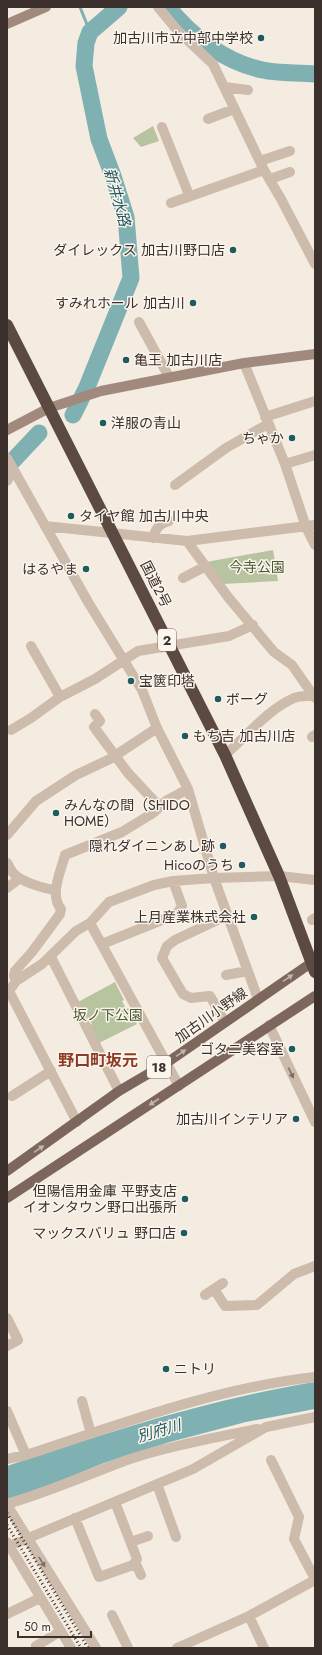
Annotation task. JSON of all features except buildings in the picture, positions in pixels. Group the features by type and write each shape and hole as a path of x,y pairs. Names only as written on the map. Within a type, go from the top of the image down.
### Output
{"highway":[{"name":"国道2号","path":"7,325 115,535 224,754 279,876 314,965"}],"main road":[{"name":"加古川小野線","path":"7,1171 119,1091 165,1064 258,999 314,965"},
{"name":"18","path":"7,1198 315,996"}],"street":[{"path":"7,24 46,7"},
{"path":"158,7 178,31 212,64 262,166 315,264"},
{"path":"224,87 248,90"},
{"path":"208,119 234,108"},
{"path":"162,127 170,137 189,195"},
{"path":"171,202 262,166 290,151"},
{"path":"270,179 290,172"},
{"path":"139,322 169,377"},
{"path":"7,430 49,408 101,391 244,363 315,354"},
{"path":"244,363 266,420 311,526 315,545"},
{"path":"175,485 182,475 224,445 266,420 315,401"},
{"path":"285,464 315,455"},
{"path":"7,458 45,526 142,690 157,728 188,789 214,878 258,999"},
{"path":"7,481 13,471"},
{"path":"153,538 157,527 169,521"},
{"path":"45,526 115,535 187,541 311,526"},
{"path":"187,541 228,597 253,625 274,652 292,665 315,697"},
{"path":"183,578 206,566"},
{"path":"8,729 31,718 60,697 138,651 229,636 253,625"},
{"path":"31,646 60,697"},
{"path":"224,754 244,739 274,710 295,697 315,697"},
{"path":"95,714 100,721 94,727 115,756 156,802 157,808"},
{"path":"7,835 36,801 76,775 115,756 157,728"},
{"path":"16,981 14,976 15,971 32,952 60,914 61,909 58,905 56,890 65,856 122,832 153,813 166,801 188,789"},
{"path":"7,863 18,877 44,889 56,890"},
{"path":"77,1122 8,993 16,981 51,957 76,931 90,923 109,902 154,885 173,881 214,878 279,876 315,880"},
{"path":"7,888 16,881 18,877"},
{"path":"102,944 178,914 182,906 173,881"},
{"path":"226,1022 210,996 191,998 184,994 162,958 167,946 175,940 228,915"},
{"path":"90,923 165,1064 179,1086"},
{"path":"51,957 119,1091"},
{"path":"226,975 248,970"},
{"path":"269,1026 315,1122"},
{"path":"12,1096 50,1071"},
{"path":"205,1295 218,1286 225,1306 257,1305 294,1274 315,1266"},
{"path":"7,1318 18,1340 7,1346"},
{"path":"7,1459 26,1455 197,1400 291,1380 315,1377"},
{"path":"82,1401 91,1434"},
{"path":"7,1411 26,1455"},
{"path":"96,1648 7,1505 42,1494 127,1460 173,1447 315,1417"},
{"path":"71,1648 8,1545 27,1539 193,1469 266,1427"},
{"path":"177,1648 249,1616 315,1580 294,1539 299,1517 271,1460"},
{"path":"157,1484 176,1537"},
{"path":"76,1518 99,1577 133,1565 137,1559 115,1502"},
{"path":"131,1542 148,1536"},
{"path":"135,1562 141,1575"},
{"path":"7,1614 40,1598"},
{"path":"249,1616 264,1648"},
{"path":"112,1622 128,1648"},
{"path":"38,1648 36,1646 62,1631"}],"green space":[{"path":"153,126 159,141 141,147 133,138"},
{"name":"今寺公園","path":"273,550 278,581 223,584 206,562"},
{"name":"坂ノ下公園","path":"115,982 124,1000 122,1001 126,1009 129,1008 137,1024 99,1043 90,1026 92,1024 88,1017 86,1018 78,1002"}],"water":[{"name":"別府川","path":"315,1382 315,1409 246,1422 170,1442 104,1463 33,1492 7,1499 7,1466 121,1429 198,1407 276,1389"}],"waterway":[{"path":"80,7 90,32"},
{"name":"新井水路","path":"73,415 87,387 131,278 126,217 99,139 84,66 86,43 90,32 119,7"},
{"name":"新井水路","path":"168,7 198,38 223,55 236,61 269,71 315,74"},
{"name":"新井水路","path":"7,467 39,433"}],"railway":[{"path":"7,1513 88,1648"},
{"path":"7,1525 81,1648"}],"place":[{"name":"加古川市立中部中学校","path":"261,38"},
{"name":"ダイレックス 加古川野口店","path":"233,250"},
{"name":"すみれホール 加古川","path":"193,303"},
{"name":"亀王 加古川店","path":"126,360"},
{"name":"洋服の青山","path":"103,423"},
{"name":"ちゃか","path":"292,438"},
{"name":"タイヤ館 加古川中央","path":"71,516"},
{"name":"はるやま","path":"86,569"},
{"name":"宝篋印塔","path":"131,681"},
{"name":"ボーグ","path":"218,699"},
{"name":"もち吉 加古川店","path":"185,736"},
{"name":"みんなの間（SHIDO HOME）","path":"56,813"},
{"name":"隠れダイニンあし跡","path":"223,846"},
{"name":"Hicoのうち","path":"242,865"},
{"name":"上月産業株式会社","path":"254,917"},
{"name":"ゴタニ美容室","path":"292,1049"},
{"name":"加古川インテリア","path":"296,1119"},
{"name":"但陽信用金庫 平野支店 イオンタウン野口出張所","path":"185,1199"},
{"name":"マックスバリュ 野口店","path":"184,1233"},
{"name":"ニトリ","path":"166,1369"}],"district":[{"name":"野口町坂元","path":"98,1060"}]}
